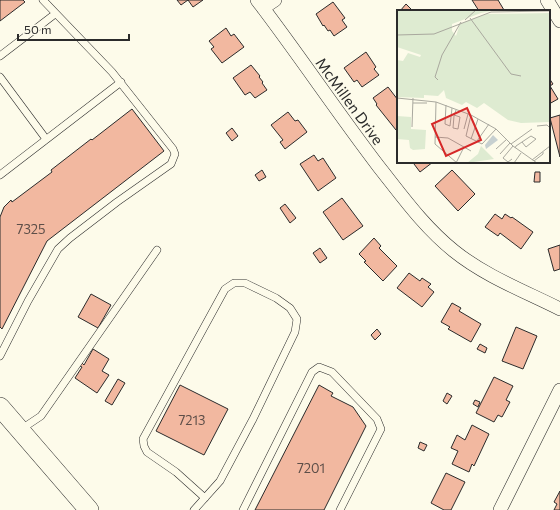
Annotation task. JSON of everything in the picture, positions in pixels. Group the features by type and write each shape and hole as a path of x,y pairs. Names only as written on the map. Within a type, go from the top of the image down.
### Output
{"main road":[{"path":"0,407 89,510"}],"street":[{"path":"260,4 275,0"},
{"path":"547,0 560,20"},
{"name":"McMillen Drive","path":"260,4 360,142 423,222 454,251 473,264 560,309"},
{"path":"500,510 560,390"}],"lane":[{"path":"0,356 28,301 58,249 117,202 171,164 175,154 173,149 121,82 43,0"},
{"path":"0,56 55,14"},
{"path":"0,77 46,139"},
{"path":"0,175 121,82"},
{"path":"20,430 41,416 157,250"},
{"path":"194,510 205,498 220,481 254,419 294,332 297,319 290,308 276,298 245,283 234,283 225,289 143,439 147,452 176,472 205,498"},
{"path":"243,510 312,372 319,367 332,372 377,419 381,429 340,510"}],"building":[{"path":"0,0 23,0 25,2 0,21"},
{"path":"177,0 188,0 181,5"},
{"path":"188,0 203,0 193,7"},
{"path":"472,0 498,0 504,10 478,10"},
{"path":"333,2 345,18 342,20 347,27 334,36 330,30 328,31 324,25 323,26 316,14"},
{"path":"406,4 412,10 401,10"},
{"path":"226,28 231,36 234,34 244,47 222,63 211,49 214,47 209,41"},
{"path":"366,52 376,67 374,69 379,75 362,87 357,80 354,82 344,68"},
{"path":"251,65 260,76 259,77 263,82 262,83 267,90 255,98 250,92 245,95 233,78"},
{"path":"550,86 558,99 550,103"},
{"path":"388,87 397,99 397,130 376,105 377,104 373,98"},
{"path":"132,109 164,151 47,241 2,329 0,327 0,217 4,207 11,200 12,202 52,172 51,170"},
{"path":"288,112 295,121 298,120 307,132 285,149 280,142 283,140 271,125"},
{"path":"560,115 560,157 550,118"},
{"path":"232,128 238,136 232,141 226,133"},
{"path":"314,155 318,161 323,158 336,178 318,191 300,164"},
{"path":"414,163 432,163 420,172"},
{"path":"262,170 266,177 259,181 255,175"},
{"path":"452,170 475,194 458,211 435,186"},
{"path":"535,172 540,172 540,182 534,182"},
{"path":"342,198 363,226 343,240 323,212"},
{"path":"285,204 296,218 290,223 280,208"},
{"path":"495,214 502,219 505,214 511,218 512,217 533,232 521,249 500,233 498,236 485,227"},
{"path":"374,238 381,246 379,248 397,266 383,281 364,262 366,261 359,254"},
{"path":"560,245 560,269 554,271 548,249"},
{"path":"320,248 327,258 320,263 313,253"},
{"path":"409,273 420,281 422,278 431,284 428,287 434,292 422,307 397,288"},
{"path":"91,294 111,305 98,328 78,317"},
{"path":"452,303 461,308 459,311 481,324 471,342 448,329 450,327 441,322"},
{"path":"516,327 537,336 523,369 502,361"},
{"path":"377,329 381,334 375,340 371,335"},
{"path":"480,344 487,348 485,353 477,349"},
{"path":"93,349 109,359 102,371 109,375 97,393 75,378 82,367 80,366 82,363 84,365"},
{"path":"494,377 513,386 506,400 510,402 502,417 498,415 494,422 476,413"},
{"path":"118,379 125,383 112,405 105,401"},
{"path":"180,385 228,409 204,455 156,431"},
{"path":"319,385 333,393 331,396 353,407 366,426 324,510 255,510"},
{"path":"447,393 452,396 447,404 443,401"},
{"path":"475,400 480,402 478,407 473,404"},
{"path":"472,425 489,434 474,466 472,464 469,472 452,464 458,451 451,448 457,435 465,440"},
{"path":"420,442 427,445 424,451 418,448"},
{"path":"446,473 465,482 451,510 444,510 431,503"},
{"path":"560,491 560,510 554,510 557,504 554,502"}]}
